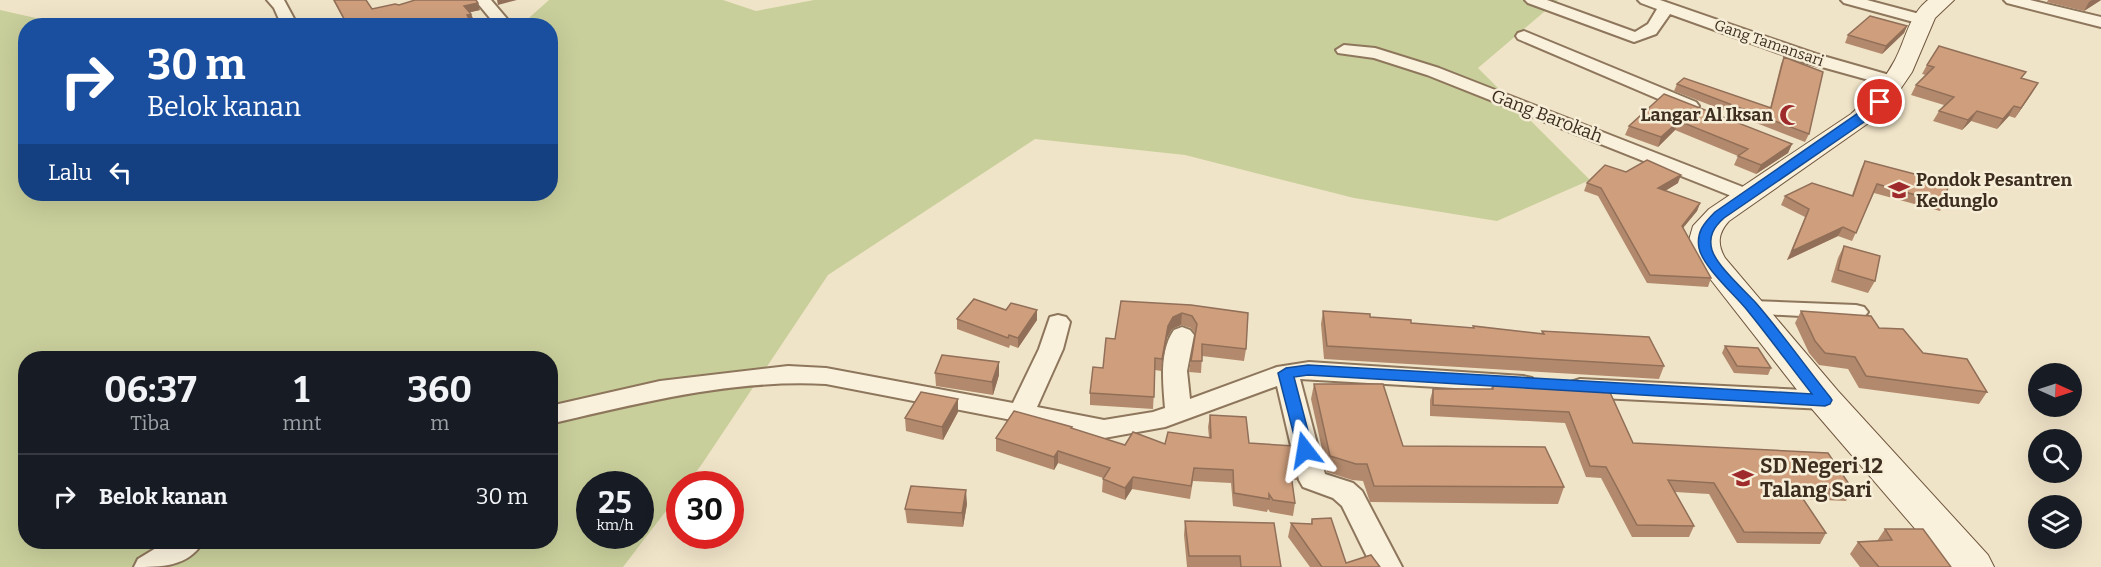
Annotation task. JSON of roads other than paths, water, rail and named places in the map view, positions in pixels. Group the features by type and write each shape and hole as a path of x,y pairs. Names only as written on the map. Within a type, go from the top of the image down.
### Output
{"street":[{"path":"275,0 281,6 286,18"},
{"path":"483,0 498,18"},
{"path":"1533,0 1634,37 1648,33 1659,22 1665,7"},
{"name":"Gang Tamansari","path":"1646,0 1810,58 1894,82"},
{"path":"1849,0 1932,10 1894,82 1880,102 1860,119 1802,150 1774,179 1746,195 1708,226 1704,240 1706,251 1712,262 1752,308 1825,400 1973,567"},
{"path":"2012,0 2101,22"},
{"path":"1524,36 1704,112"},
{"name":"Gang Barokah","path":"1344,50 1354,49 1371,53 1449,78 1746,195"},
{"path":"1752,308 1856,312"},
{"path":"1021,414 1051,349 1058,322"},
{"path":"1178,413 1175,371 1182,335"},
{"path":"558,414 660,390 788,374 826,376 1104,429 1156,421 1286,373 1308,370 1551,386 1825,400"},
{"path":"1286,373 1313,480 1318,484 1339,488 1350,495 1387,567"},
{"path":"149,567 177,549"}],"place":[{"name":"Langar Al Iksan","path":"1790,115"},
{"name":"Pondok Pesantren Kedunglo","path":"1899,190"},
{"name":"SD Negeri 12 Talang Sari","path":"1743,478"}]}
